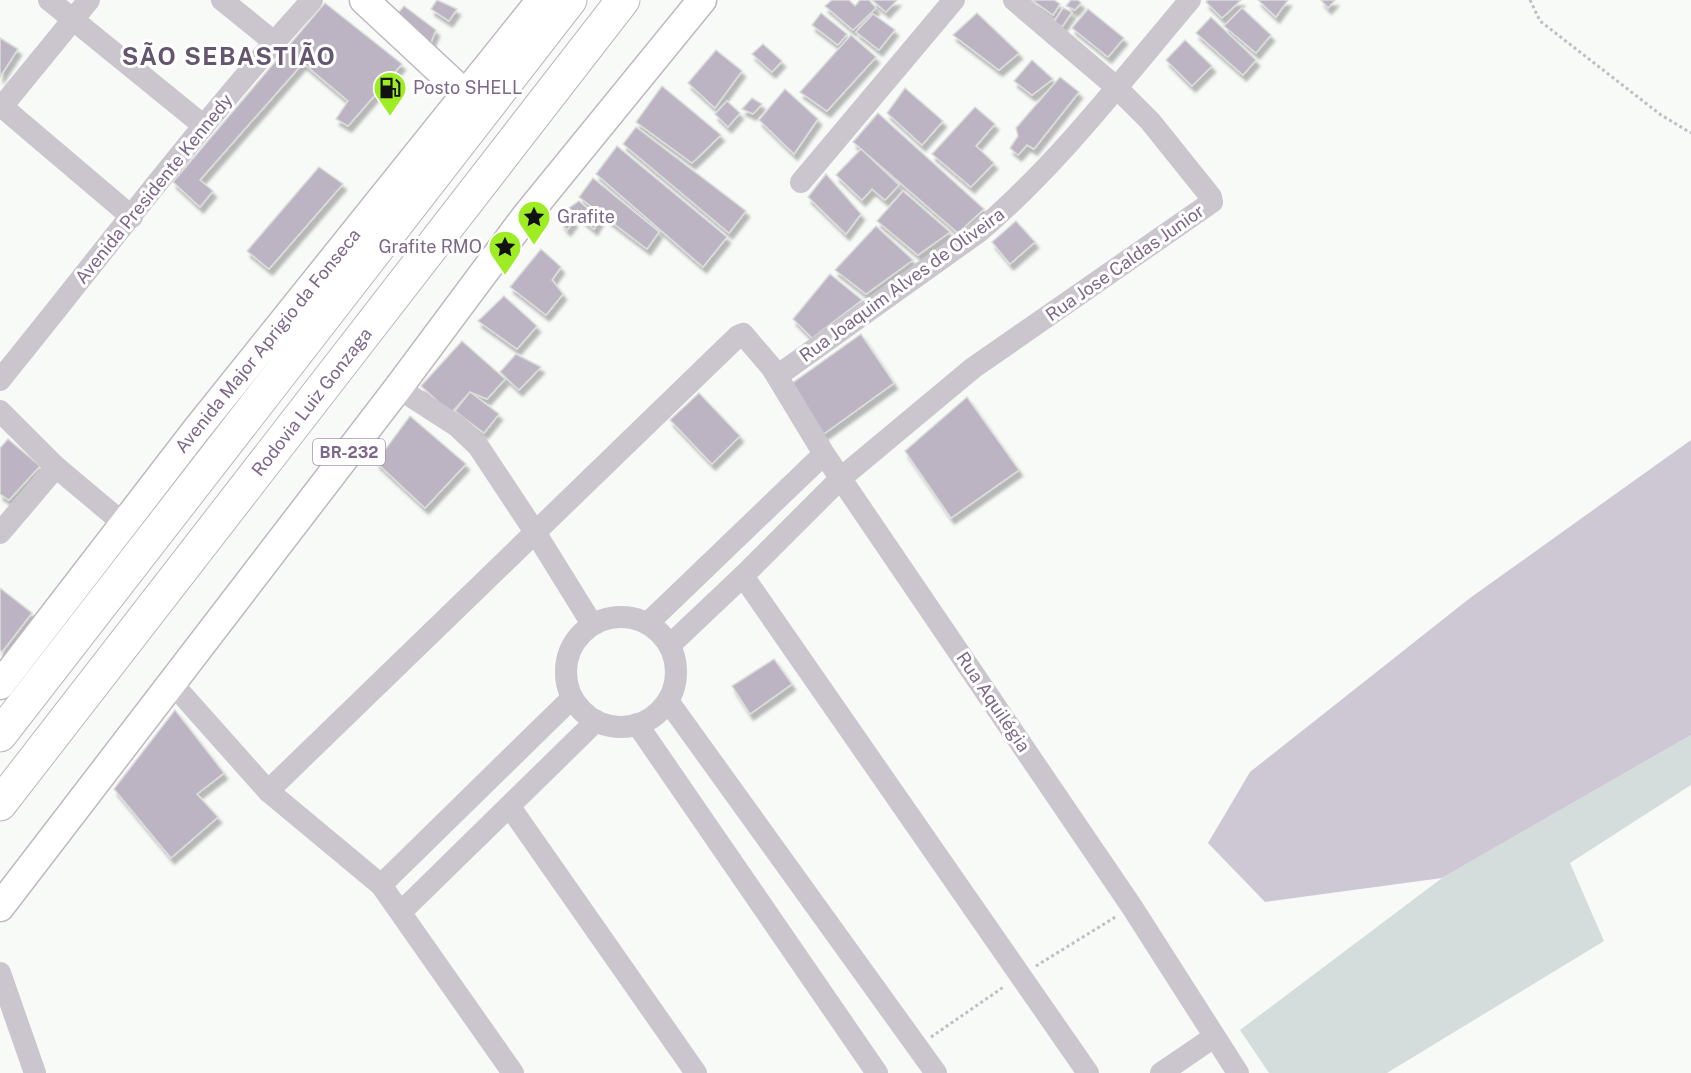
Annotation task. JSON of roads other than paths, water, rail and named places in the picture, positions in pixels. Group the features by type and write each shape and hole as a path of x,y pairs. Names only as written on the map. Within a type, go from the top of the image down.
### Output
{"highway":[{"path":"0,735 570,0"},
{"name":"Rodovia Luiz Gonzaga","path":"0,804 623,0"}],"main road":[{"path":"364,0 466,94"},
{"name":"Avenida Major Aprigio da Fonseca","path":"0,685 197,429 541,0"},
{"name":"BR-232","path":"0,907 398,388 526,216 702,0"}],"street":[{"path":"49,0 204,126"},
{"path":"89,0 1,107 132,217"},
{"path":"222,0 274,42"},
{"name":"Avenida Presidente Kennedy","path":"0,380 204,126 312,0"},
{"path":"801,182 954,0"},
{"name":"Rua Jose Caldas Junior","path":"841,478 973,368 1212,202 1211,197 1150,120 1116,87 1014,0"},
{"name":"Rua Joaquim Alves de Oliveira","path":"777,376 980,231 1042,174 1190,0"},
{"name":"Rua Aquilégia","path":"535,532 738,336 743,334 777,376 824,454 1132,907 1238,1073"},
{"path":"398,388 470,436 535,532 592,624"},
{"path":"0,411 56,467 124,524"},
{"path":"648,623 824,454"},
{"path":"0,533 56,467"},
{"path":"669,645 743,576 841,478"},
{"path":"268,791 535,532"},
{"path":"743,576 1088,1073"},
{"path":"610,617 630,617 648,623 660,632 675,658 674,688 668,701 659,711 637,724 623,727 609,726 596,721 582,712 572,698 566,682 565,665 570,649 579,634 592,624 610,617"},
{"path":"171,682 268,791 381,885 513,1073"},
{"path":"381,885 572,698"},
{"path":"668,701 936,1073"},
{"path":"401,912 596,721"},
{"path":"637,724 877,1073"},
{"path":"510,807 696,1073"},
{"path":"0,973 35,1073"},
{"path":"1161,1073 1214,1037"}],"place":[{"name":"Posto SHELL","path":"390,117"},
{"name":"Grafite","path":"534,246"},
{"name":"Grafite RMO","path":"505,276"}],"district":[{"name":"SÃO SEBASTIÃO","path":"229,57"}]}
